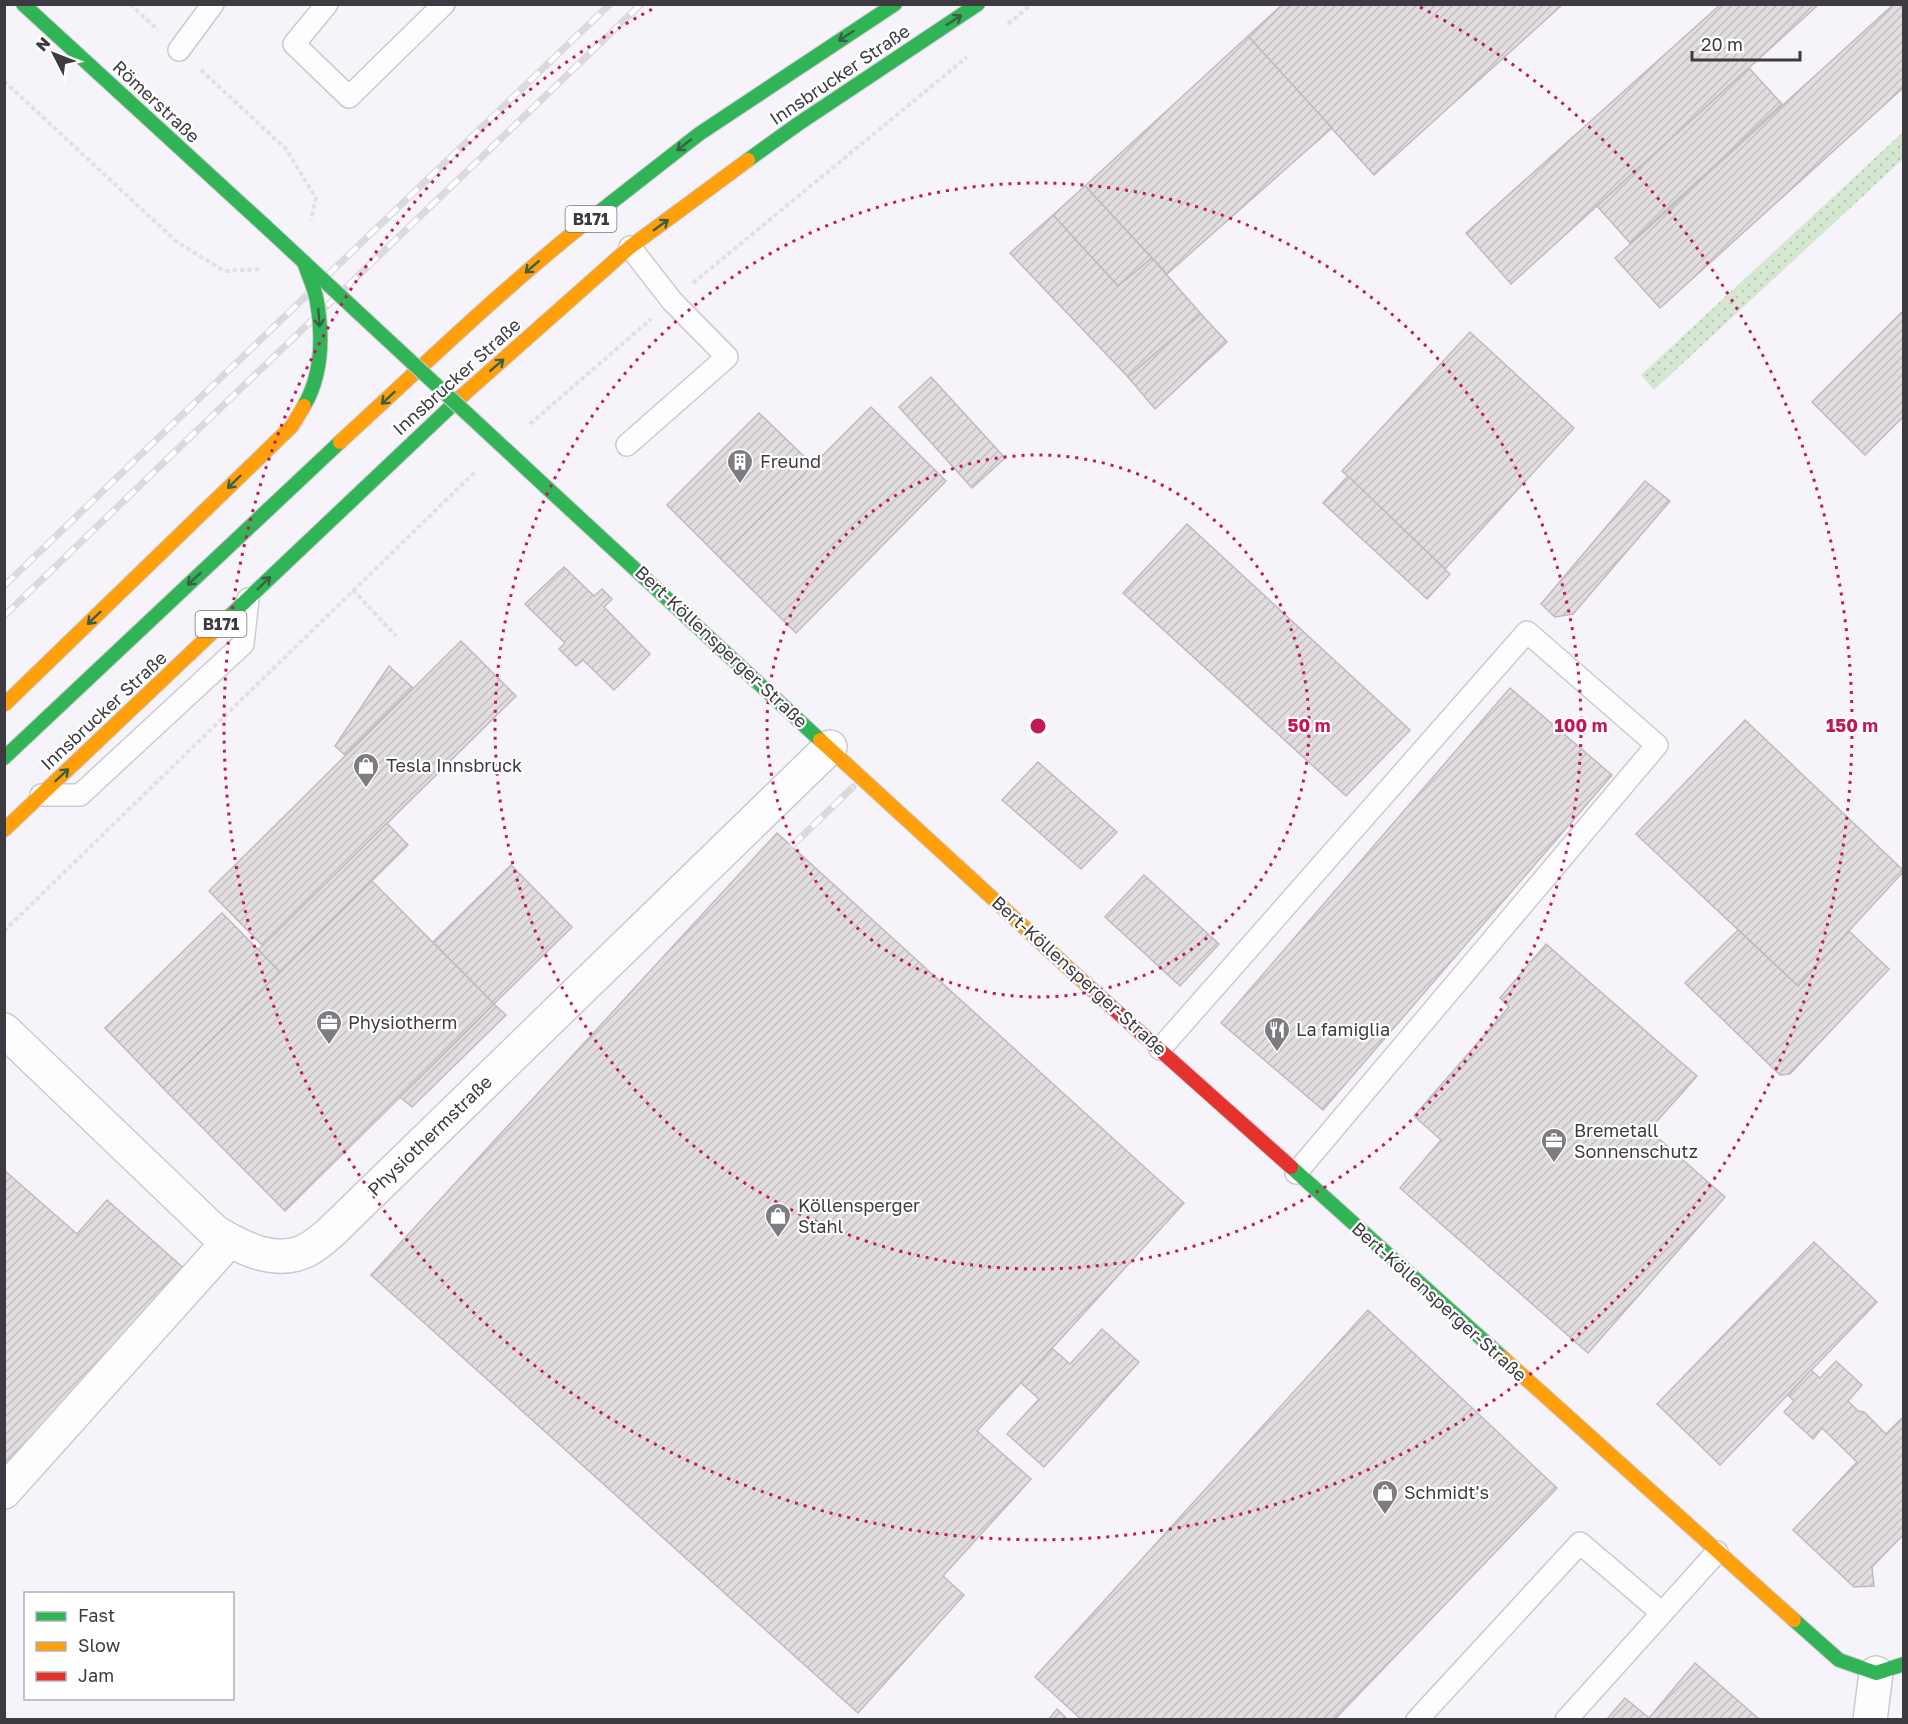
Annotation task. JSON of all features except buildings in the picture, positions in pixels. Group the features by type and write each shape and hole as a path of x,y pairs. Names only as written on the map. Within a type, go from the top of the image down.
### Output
{"main road":[{"name":"Römerstraße","path":"23,4 264,225"},
{"name":"B171","path":"4,758 338,443 559,244 699,134 895,4"},
{"name":"Innsbrucker Straße","path":"4,830 437,417 630,247 798,124 978,4"},
{"name":"Bert-Köllensperger-Straße","path":"264,225 1032,934 1717,1552 1839,1660 1890,1668"},
{"path":"4,705 292,426 310,395 319,362 321,337 317,300 304,262"}],"street":[{"name":"Physiothermstraße","path":"4,1030 215,1232 238,1246 282,1258 307,1250 330,1233 830,747"},
{"path":"4,1492 229,1241"},
{"name":"Bert-Köllensperger-Straße","path":"1870,1719 1890,1668"}],"lane":[{"path":"179,50 213,4"},
{"path":"327,4 294,44 349,97 444,4"},
{"path":"627,445 727,357 672,301 630,247"},
{"path":"41,795 80,795 243,644 248,599"},
{"path":"1160,1049 1527,632 1657,746 1296,1173"},
{"path":"1418,1719 1580,1543 1662,1613"},
{"path":"1566,1719 1717,1552"}],"path":[{"path":"1006,26 1032,4"},
{"path":"530,424 672,301 971,54"},
{"path":"4,931 476,471"},
{"path":"353,590 396,636"}],"green space":[{"path":"1903,132 1903,159 1654,390 1641,375"}],"railway":[{"path":"4,586 610,4"},
{"path":"4,616 641,4"},
{"path":"792,846 853,787"}],"traffic: fast":[{"path":"23,4 264,225"},
{"path":"589,220 699,134 895,4"},
{"path":"748,160 978,4"},
{"path":"264,225 545,486"},
{"path":"304,262 316,297 320,342 318,369 304,406"},
{"path":"217,628 463,395"},
{"path":"4,758 340,442"},
{"path":"545,486 820,740"},
{"path":"1291,1167 1503,1358"},
{"path":"1794,1620 1839,1660 1876,1673 1904,1664"}],"traffic: slow":[{"path":"463,395 630,247 748,160"},
{"path":"340,442 494,301 589,220"},
{"path":"4,705 292,426 304,406"},
{"path":"4,830 217,628"},
{"path":"820,740 1087,985"},
{"path":"1503,1358 1794,1620"}],"traffic: jam":[{"path":"1087,985 1291,1167"}],"place":[{"name":"Freund","path":"740,485"},
{"name":"Tesla Innsbruck","path":"366,789"},
{"name":"Physiotherm","path":"329,1046"},
{"name":"La famiglia","path":"1277,1053"},
{"name":"Bremetall Sonnenschutz","path":"1554,1164"},
{"name":"Köllensperger Stahl","path":"778,1239"},
{"name":"Schmidt's","path":"1385,1516"}]}
